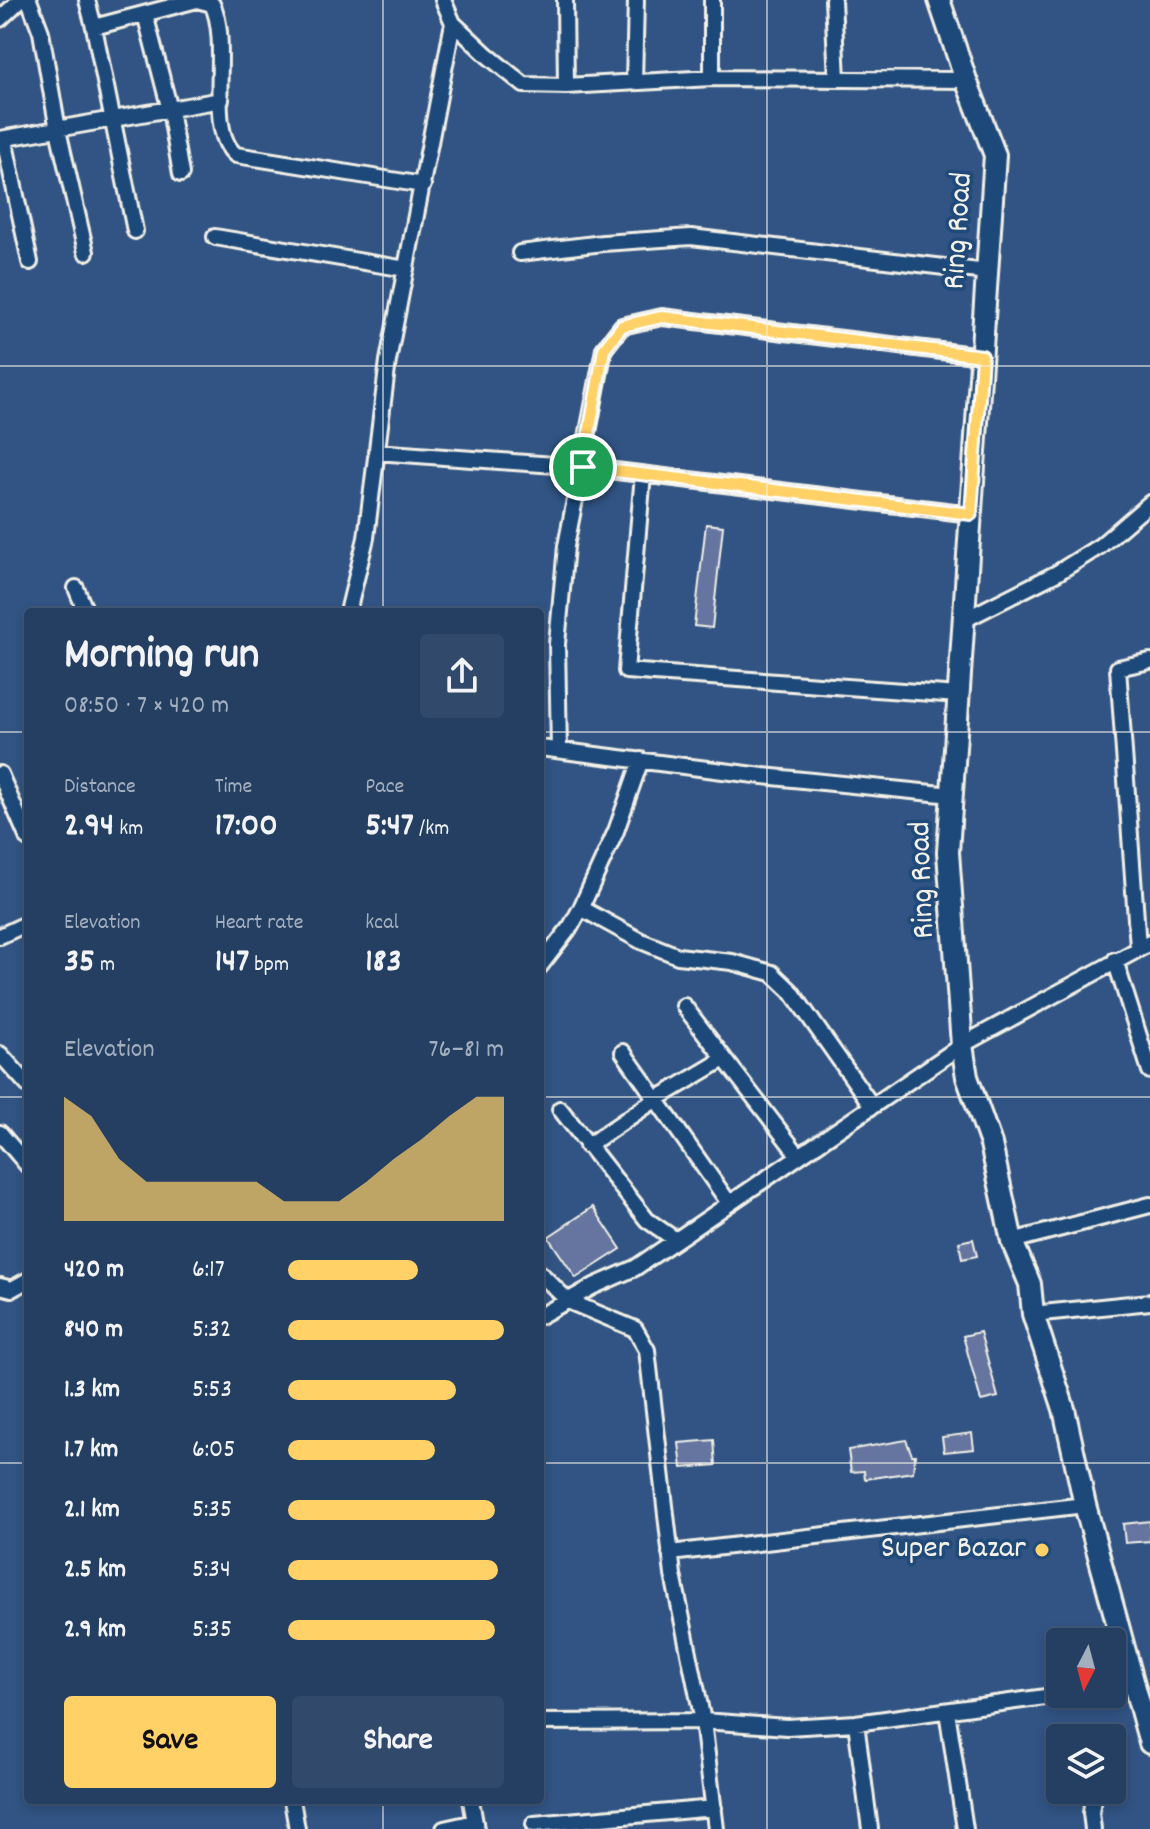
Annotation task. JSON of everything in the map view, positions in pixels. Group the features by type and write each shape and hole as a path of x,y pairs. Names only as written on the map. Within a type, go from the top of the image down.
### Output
{"main road":[{"name":"Ring Road","path":"939,0 995,155 952,795 949,879 962,1045 967,1077 991,1144 1012,1241 1030,1284 1033,1314 1064,1409 1085,1505 1150,1743"}],"street":[{"path":"0,19 20,0"},
{"path":"29,0 41,32 58,130 86,252"},
{"path":"87,0 135,231"},
{"path":"94,27 197,0 212,4 220,24 222,137 236,155 423,185"},
{"path":"443,0 453,23 524,85 566,86 712,78 966,80"},
{"path":"565,0 566,86"},
{"path":"634,82 636,0"},
{"path":"712,0 712,78"},
{"path":"833,0 837,79"},
{"path":"145,14 170,110 181,174"},
{"path":"349,608 366,538 388,361 453,23"},
{"path":"30,262 2,139 221,100"},
{"path":"215,237 406,269"},
{"path":"520,253 691,237 987,272"},
{"path":"559,750 558,630 566,546 604,349 622,326 662,317 982,356"},
{"path":"376,452 583,467 971,514"},
{"path":"643,474 626,671 959,695"},
{"path":"964,620 1057,573 1100,546 1150,503"},
{"path":"76,588 84,608"},
{"path":"544,1314 635,1268 962,1045 1144,945 1118,668 1150,661"},
{"path":"544,748 952,795"},
{"path":"544,961 581,908 616,831 641,760"},
{"path":"0,774 24,830"},
{"path":"581,908 641,941 678,956 732,962 772,973 791,991 872,1106"},
{"path":"0,936 24,925"},
{"path":"1115,960 1150,1071"},
{"path":"684,1006 799,1156"},
{"path":"623,1052 729,1203"},
{"path":"0,1054 24,1081"},
{"path":"587,1146 724,1059"},
{"path":"560,1109 647,1220 676,1240"},
{"path":"0,1133 24,1161"},
{"path":"1012,1241 1150,1205"},
{"path":"544,1277 568,1301 635,1329 643,1339 652,1377 670,1553 703,1721 716,1829"},
{"path":"0,1286 12,1289 24,1282"},
{"path":"1033,1314 1150,1302"},
{"path":"670,1553 1085,1505"},
{"path":"1126,1686 1133,1685"},
{"path":"544,1722 703,1721 787,1727 856,1723 1046,1697"},
{"path":"947,1711 965,1829"},
{"path":"856,1723 870,1829"},
{"path":"293,1804 297,1829"},
{"path":"444,1829 476,1825 472,1804"},
{"path":"1092,1804 1093,1829"},
{"path":"534,1824 714,1808"}],"building":[{"path":"706,524 723,526 712,628 694,626"},
{"path":"593,1207 621,1249 576,1278 548,1237"},
{"path":"973,1239 977,1256 962,1259 959,1242"},
{"path":"980,1332 998,1397 981,1401 963,1336"},
{"path":"972,1433 974,1449 944,1452 942,1437"},
{"path":"714,1440 716,1465 682,1468 679,1443"},
{"path":"906,1440 912,1455 915,1455 913,1472 865,1479 864,1471 851,1472 848,1450"},
{"path":"1150,1521 1150,1541 1125,1543 1123,1524"}],"place":[{"name":"Super Bazar","path":"1042,1550"}],"route":[{"path":"662,317 982,356 971,514 583,467 604,349 622,326 662,317"}]}
